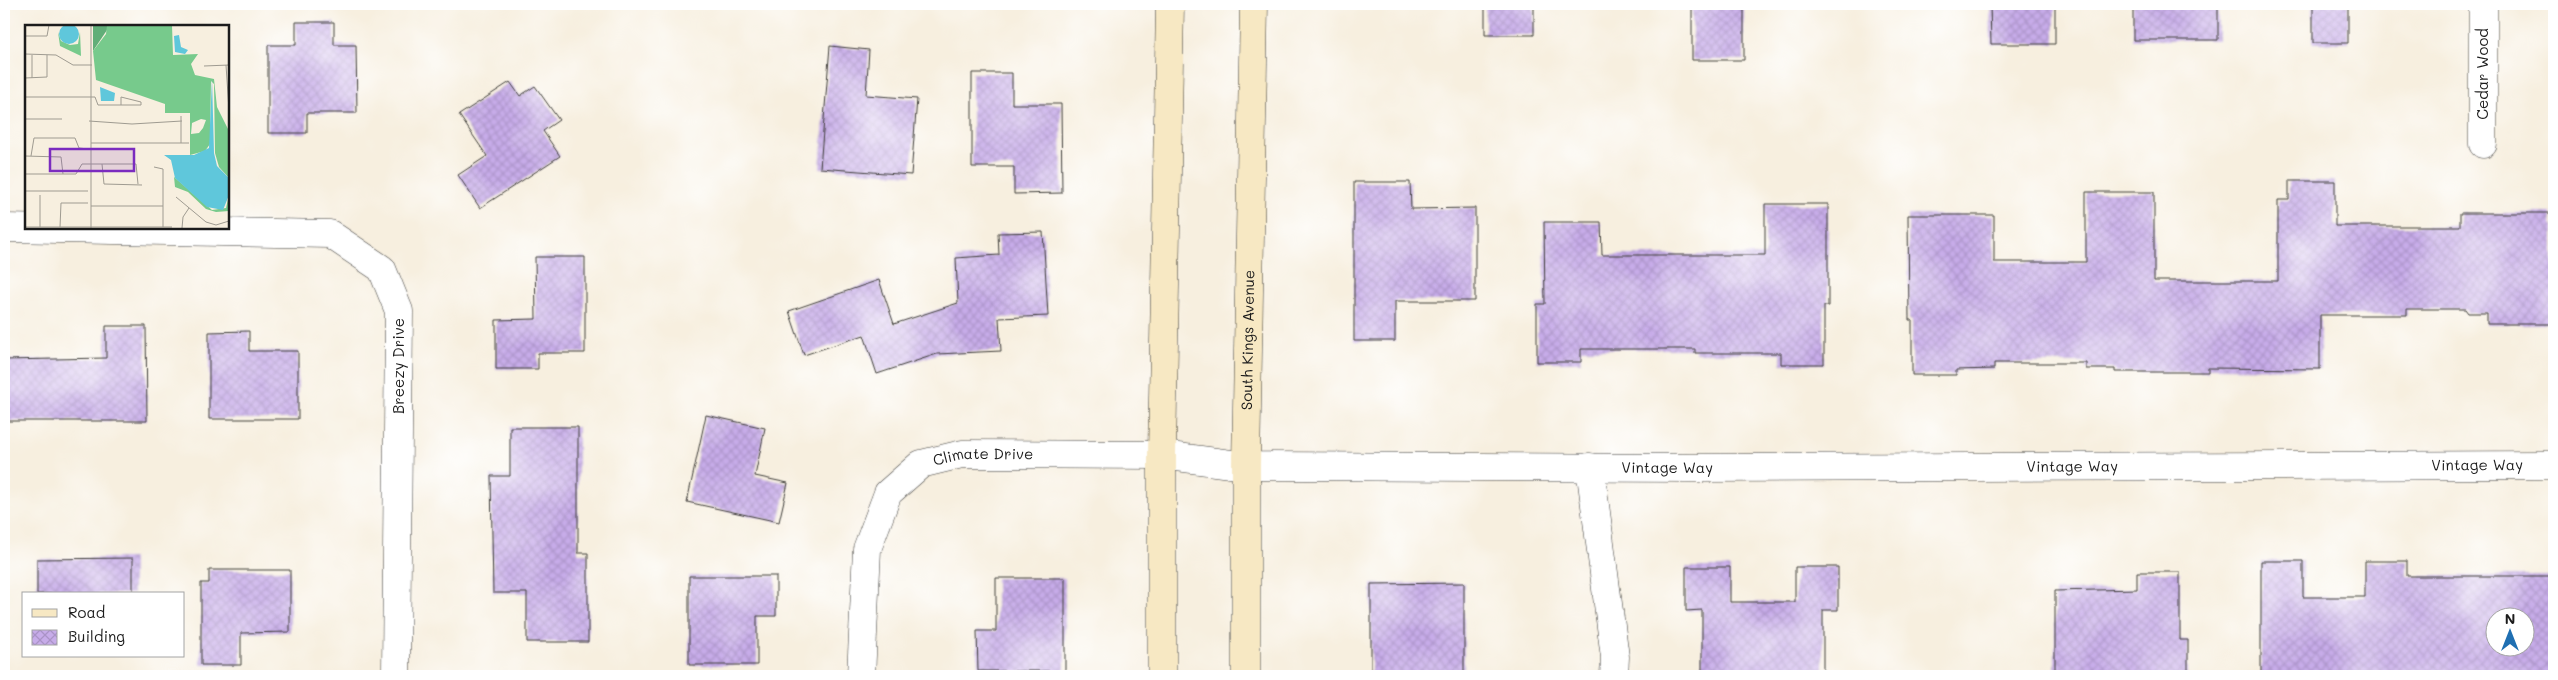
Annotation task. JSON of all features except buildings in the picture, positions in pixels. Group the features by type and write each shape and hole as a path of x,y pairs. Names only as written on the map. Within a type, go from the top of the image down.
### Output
{"main road":[{"path":"1162,676 1162,455 1170,4"},
{"name":"South Kings Avenue","path":"1246,676 1246,466 1254,4"}],"street":[{"name":"Cedar Wood","path":"2483,4 2483,144"},
{"name":"Breezy Drive","path":"4,228 25,228"},
{"name":"Breezy Drive","path":"58,229 330,234 382,269 399,311 396,676"},
{"name":"Climate Drive","path":"861,676 867,549 888,494 921,464 962,454 1162,455 1246,466"},
{"name":"Vintage Way","path":"1246,466 2554,465"},
{"path":"1590,467 1615,657 1614,676"}]}
